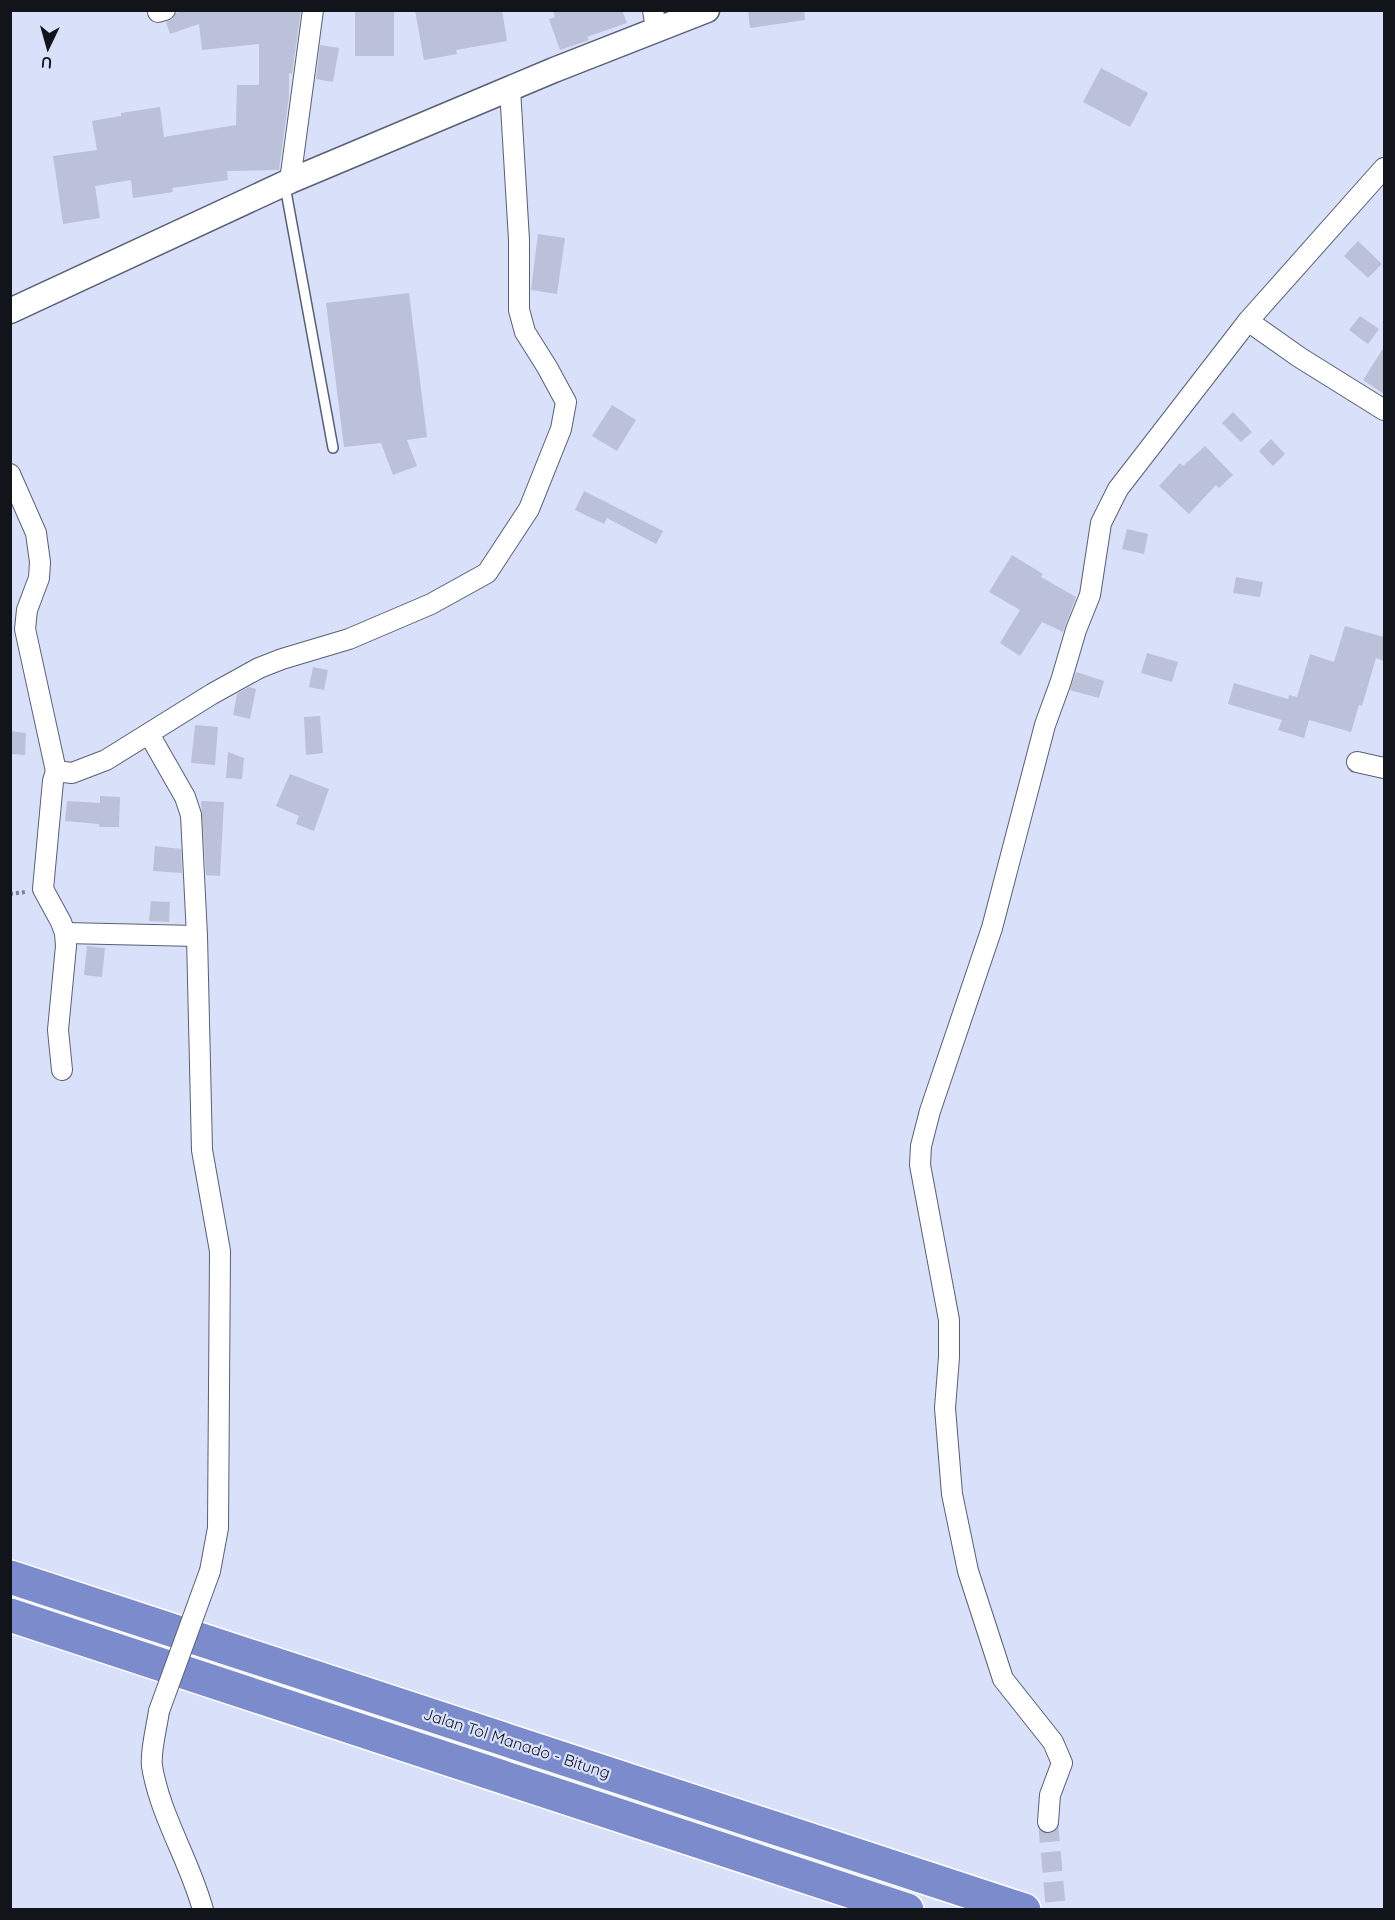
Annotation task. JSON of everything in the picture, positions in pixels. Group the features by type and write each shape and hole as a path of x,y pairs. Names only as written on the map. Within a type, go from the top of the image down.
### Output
{"highway":[{"name":"Jalan Tol Manado - Bitung","path":"10,1577 1023,1910"},
{"path":"10,1615 907,1910"}],"street":[{"path":"10,311 287,182 510,89 655,20 707,10"},
{"path":"287,182 315,11"},
{"path":"56,771 72,773 89,768 260,668 349,639 431,604 487,573 528,510 561,429 566,402 525,332 519,310 519,240 510,89"},
{"path":"1048,1822 1050,1795 1062,1763 1053,1742 1003,1679 968,1571 952,1494 945,1408 949,1320 920,1165 921,1146 930,1111 992,928 1045,725 1090,595 1101,523 1118,489 1248,321 1384,168"},
{"path":"1248,321 1299,357 1384,410"},
{"path":"10,474 36,533 40,562 39,578 27,610 25,629 56,771 52,781 43,889 65,933 66,946 58,1030 62,1070"},
{"path":"149,734 185,797 190,815 197,936 202,1150 220,1251 218,1528 210,1571 159,1711 151,1764 203,1910"},
{"path":"1357,762 1384,768"},
{"path":"65,933 197,936"}],"lane":[{"path":"287,182 333,448"}],"building":[{"path":"185,10 301,10 292,74 289,73 289,96 279,170 227,171 228,180 172,188 173,192 133,198 131,180 95,186 100,218 63,224 53,156 97,150 92,121 121,116 121,113 160,107 164,137 236,125 237,85 259,85 259,44 202,50 199,24 170,34 166,22 173,19 176,13"},
{"path":"355,10 394,10 394,56 355,56"},
{"path":"415,10 502,10 507,41 456,50 457,54 424,60"},
{"path":"553,10 622,10 627,23 587,37 589,40 560,50 549,19 555,17"},
{"path":"748,10 804,10 805,20 750,28"},
{"path":"320,45 339,48 333,82 316,79"},
{"path":"1101,68 1148,93 1130,127 1083,102"},
{"path":"538,234 565,238 557,294 531,290"},
{"path":"1358,241 1382,264 1368,278 1344,256"},
{"path":"409,293 427,437 407,440 417,466 393,475 381,443 344,447 326,303"},
{"path":"1360,316 1379,329 1368,344 1349,330"},
{"path":"1384,347 1384,394 1363,380"},
{"path":"612,405 636,420 617,451 592,436"},
{"path":"1233,412 1252,432 1241,442 1222,423"},
{"path":"1271,439 1285,454 1273,466 1259,451"},
{"path":"1205,446 1233,475 1219,488 1216,485 1189,514 1159,486 1180,463 1183,466"},
{"path":"584,491 663,531 656,544 607,518 604,524 575,510"},
{"path":"1127,529 1148,534 1144,554 1122,549"},
{"path":"1012,555 1043,574 1041,577 1076,597 1063,632 1042,622 1020,656 1000,643 1020,610 989,592"},
{"path":"1236,577 1263,582 1260,597 1233,593"},
{"path":"1345,626 1384,637 1384,661 1376,658 1362,706 1359,705 1351,732 1309,720 1304,738 1278,730 1282,720 1228,704 1234,683 1288,699 1289,695 1297,697 1310,654 1334,662"},
{"path":"1147,653 1178,662 1172,682 1141,673"},
{"path":"313,667 328,670 324,690 309,687"},
{"path":"1076,672 1104,681 1099,698 1070,690"},
{"path":"249,687 256,689 250,719 233,715 237,694"},
{"path":"320,716 323,753 306,755 304,717"},
{"path":"195,725 218,727 215,765 191,763"},
{"path":"10,731 26,733 25,755 10,754"},
{"path":"228,752 244,758 242,779 226,778"},
{"path":"290,774 329,789 314,831 296,824 299,816 276,806"},
{"path":"100,796 120,797 119,827 99,827 99,824 65,821 67,801 100,803"},
{"path":"201,801 224,802 220,876 206,875"},
{"path":"155,846 181,849 182,873 153,871"},
{"path":"151,901 170,902 169,922 149,921"},
{"path":"87,946 105,948 102,977 84,975"}],"tunnel":[{"path":"1048,1822 1056,1910"}]}
